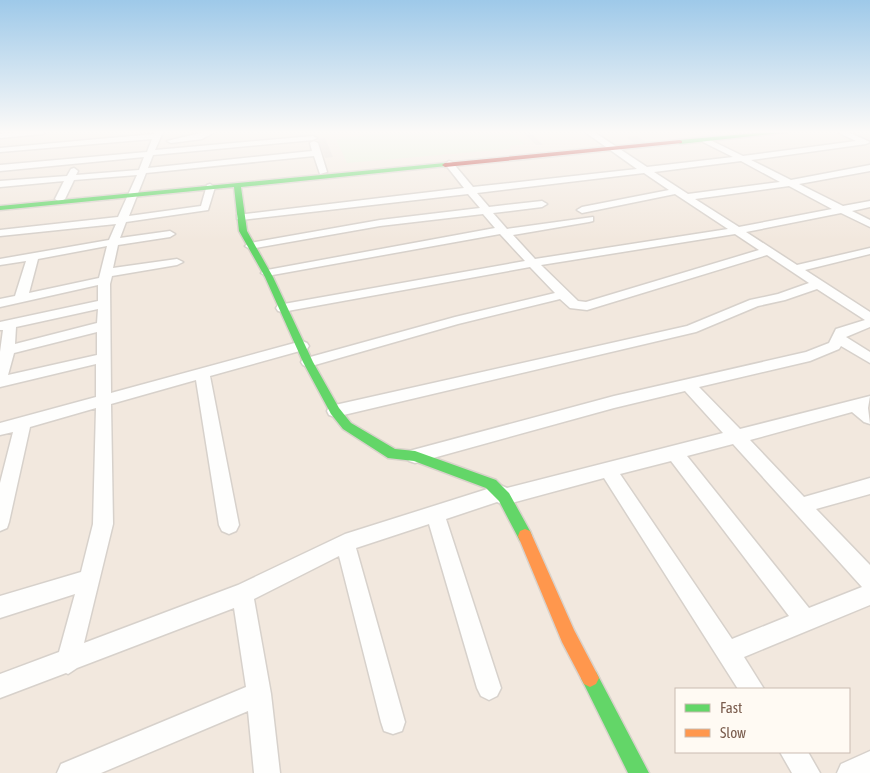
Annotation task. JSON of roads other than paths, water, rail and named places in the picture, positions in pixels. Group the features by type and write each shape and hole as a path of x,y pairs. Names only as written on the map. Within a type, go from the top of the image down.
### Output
{"main road":[{"path":"0,206 371,168"},
{"path":"0,206 405,168"},
{"path":"237,184 243,231 267,273 308,362 335,411 347,426 393,454 415,456 491,484 502,495 522,529 568,636 639,773"}],"street":[{"path":"60,199 75,168"},
{"path":"68,662 103,524 102,401 105,276 114,242 143,168"},
{"path":"0,184 170,168"},
{"path":"323,168 324,172"},
{"path":"451,168 504,232 562,295 574,305 587,306 768,251"},
{"path":"643,168 870,318"},
{"path":"241,217 468,189 665,168"},
{"path":"760,168 870,224"},
{"path":"688,198 790,183 870,168"},
{"path":"0,234 205,208 210,187"},
{"path":"582,210 677,191"},
{"path":"250,246 380,224 542,204"},
{"path":"282,308 532,263 736,231 870,204"},
{"path":"267,273 589,219"},
{"path":"0,262 170,234"},
{"path":"795,269 870,251"},
{"path":"21,298 33,256"},
{"path":"0,302 105,276 177,262"},
{"path":"335,411 691,329 754,303 781,297 819,284"},
{"path":"308,362 455,321 562,295"},
{"path":"103,304 5,324 8,350 0,381 103,358"},
{"path":"415,456 614,402 810,356 834,346 841,332 870,323"},
{"path":"8,350 103,326"},
{"path":"838,338 870,358"},
{"path":"0,429 302,346"},
{"path":"202,373 229,525"},
{"path":"688,385 870,580"},
{"path":"0,686 68,662 243,594 345,543 435,513 862,404 870,418"},
{"path":"0,522 23,422"},
{"path":"674,452 805,620"},
{"path":"608,470 751,688"},
{"path":"800,506 870,486"},
{"path":"435,513 489,688"},
{"path":"345,543 392,722"},
{"path":"0,607 88,580"},
{"path":"243,594 259,694 267,773"},
{"path":"728,652 870,594"},
{"path":"70,773 259,694"},
{"path":"794,753 807,773"},
{"path":"850,773 870,764"}]}
